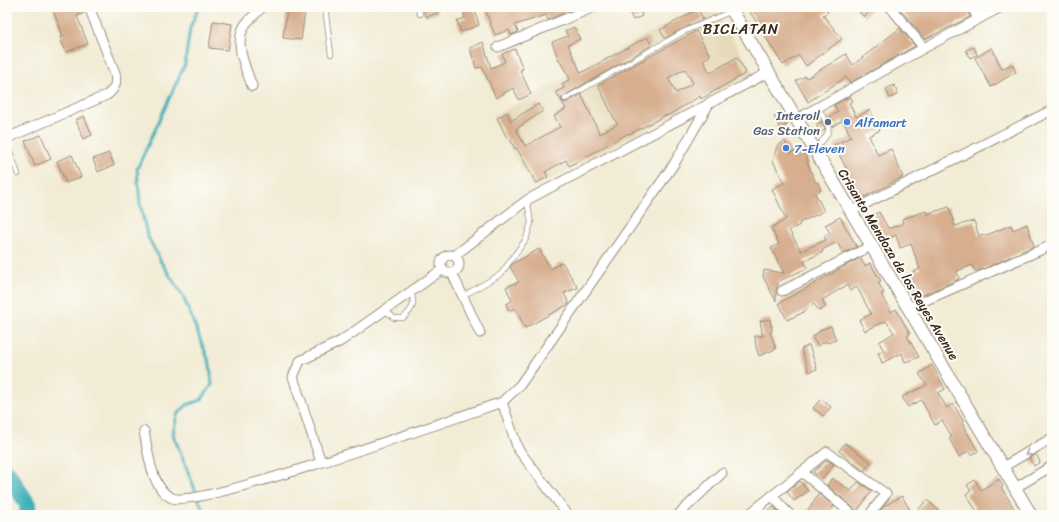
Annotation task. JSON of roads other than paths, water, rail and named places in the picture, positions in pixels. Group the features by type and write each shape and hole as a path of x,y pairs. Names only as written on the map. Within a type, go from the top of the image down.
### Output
{"main road":[{"name":"Crisanto Mendoza de los Reyes Avenue","path":"731,9 1031,515"}],"street":[{"path":"252,86 240,50 241,36 244,26 262,7"},
{"path":"498,47 594,7"},
{"path":"890,7 924,48"},
{"path":"972,7 978,20"},
{"path":"797,119 1001,7"},
{"path":"7,138 107,95 113,90 117,80 92,8"},
{"path":"480,333 452,273 447,272 441,266 443,258 447,256 454,256 527,200 769,72"},
{"path":"144,431 156,483 166,494 180,500 215,492 321,462 502,402 520,385 674,164 710,102"},
{"path":"851,211 1052,110"},
{"path":"782,291 871,246"},
{"path":"908,308 1052,246"},
{"path":"452,273 459,266 459,262 454,256"},
{"path":"321,462 293,377 300,361 341,341 443,269"},
{"path":"502,402 518,449 568,515"},
{"path":"1003,467 1052,438"},
{"path":"748,515 827,452 886,494 869,515"},
{"path":"1015,488 1052,466"},
{"path":"802,472 853,515"},
{"path":"678,515 722,473"},
{"path":"772,496 790,515"}],"lane":[{"path":"325,7 331,54"},
{"path":"416,7 420,14"},
{"path":"565,99 685,31 731,9"},
{"path":"815,149 828,134 829,127 818,107"},
{"path":"7,144 18,174"},
{"path":"463,296 501,274 526,239 531,223 527,200"},
{"path":"385,310 394,318 404,318 413,306 414,300 411,293"}],"waterway":[{"path":"199,7 190,28 185,64 137,169 140,203 147,235 161,262 183,296 210,364 212,385 201,400 187,405 177,415 173,434 205,515"},
{"path":"7,472 28,505 27,515"}],"place":[{"name":"Interoil Gas Station","path":"828,122"},
{"name":"Alfamart","path":"847,122"},
{"name":"7-Eleven","path":"786,148"}],"district":[{"name":"BICLATAN","path":"741,29"}]}
